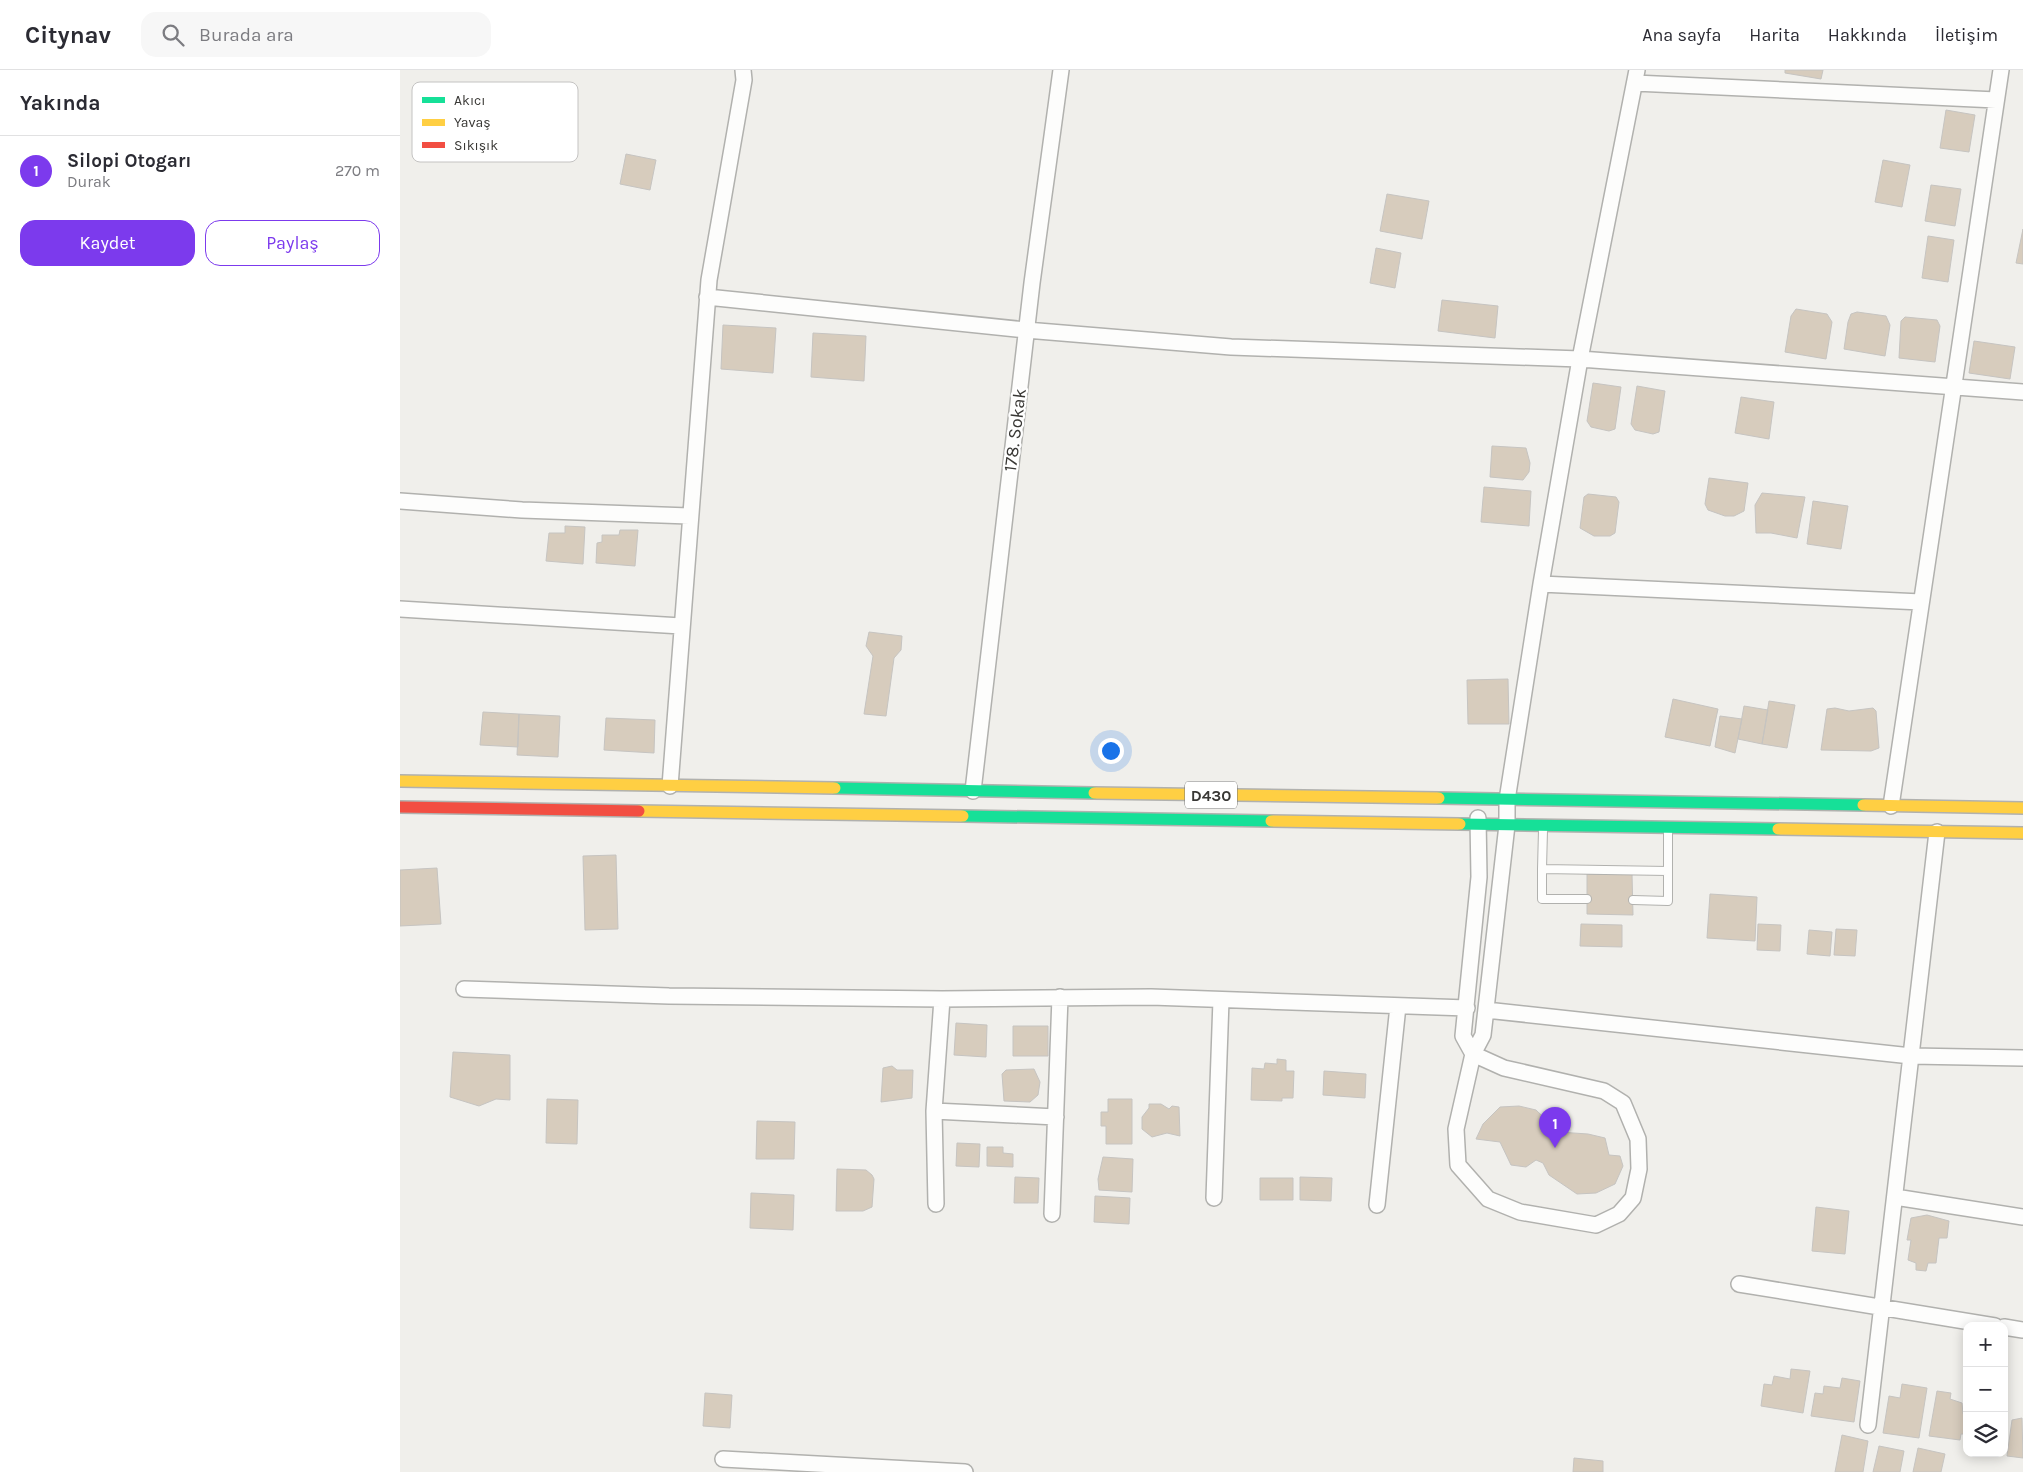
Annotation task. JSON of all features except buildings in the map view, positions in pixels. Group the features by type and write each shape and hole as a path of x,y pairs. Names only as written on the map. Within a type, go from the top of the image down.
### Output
{"highway":[{"name":"D430","path":"400,781 2023,808"},
{"name":"D430","path":"400,807 2023,833"}],"street":[{"path":"670,786 689,516 708,298 744,80 743,70"},
{"name":"178. Sokak","path":"973,791 1026,330 1061,70"},
{"path":"1891,806 2001,70"},
{"path":"1474,799 1480,824 1479,877 1463,1036 1473,1054 1504,1068 1604,1091 1623,1103 1638,1139 1639,1169 1633,1198 1619,1214 1596,1225 1520,1212 1488,1200 1458,1166 1456,1130 1473,1054 1483,1035 1507,824 1507,800 1541,584 1580,359 1636,76 1996,100"},
{"path":"708,298 1026,330 1231,347 1580,359 2023,392"},
{"path":"400,501 522,510 689,516"},
{"path":"1541,584 1921,602"},
{"path":"400,609 681,626"},
{"path":"1868,1424 1936,832"},
{"path":"464,989 669,996 942,999 1060,997 1221,1000 1467,1008"},
{"path":"1052,1214 1060,997"},
{"path":"936,1204 934,1111 942,999"},
{"path":"1214,1198 1221,1000"},
{"path":"1377,1205 1398,1006"},
{"path":"1486,1010 1911,1056 2023,1058"},
{"path":"934,1111 1056,1117"},
{"path":"1895,1197 2023,1216"},
{"path":"1739,1284 1971,1322"},
{"path":"2008,1328 2023,1330"},
{"path":"723,1460 965,1472"}],"lane":[{"path":"1543,825 1542,899 1587,900"},
{"path":"1633,900 1668,901 1668,827"},
{"path":"1542,869 1668,871"}],"traffic: fast":[{"path":"835,788 1094,793"},
{"path":"1439,798 1863,805"},
{"path":"963,816 1271,821"},
{"path":"1460,824 1778,829"}],"traffic: slow":[{"path":"400,781 835,788"},
{"path":"1094,793 1439,798"},
{"path":"1863,805 2023,808"},
{"path":"639,811 963,816"},
{"path":"1271,821 1460,824"},
{"path":"1778,829 2023,833"}],"traffic: jam":[{"path":"400,807 639,811"}],"place":[{"name":"Silopi Otogarı","path":"1555,1148"}]}
